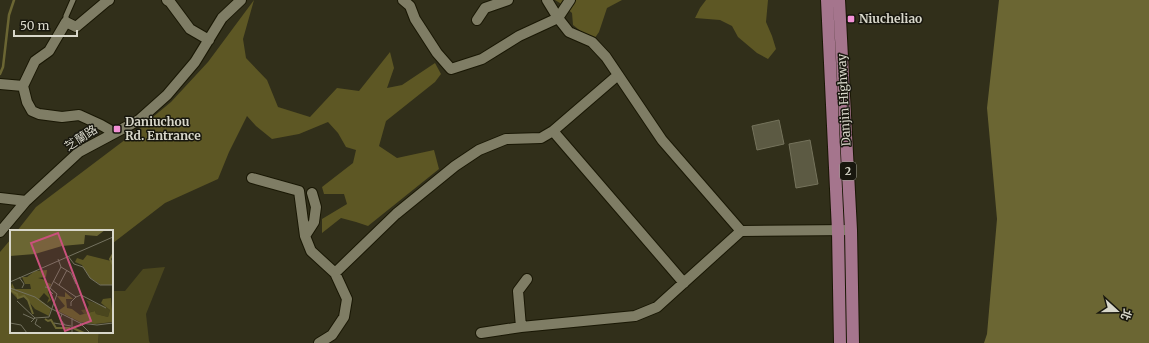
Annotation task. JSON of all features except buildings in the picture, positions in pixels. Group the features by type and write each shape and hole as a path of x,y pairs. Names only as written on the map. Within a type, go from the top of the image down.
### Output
{"main road":[{"name":"Danjin Highway","path":"827,0 838,231 840,343"},
{"name":"Danjin Highway","path":"840,0 850,230 853,343"}],"street":[{"path":"109,0 76,27 66,22 49,51 35,61 23,86 27,102 32,111 39,114 62,117 79,115 115,133"},
{"path":"167,0 190,28 208,40"},
{"name":"芝蘭路","path":"0,232 26,201 79,152 139,120 167,95 195,62 222,18 241,0"},
{"path":"403,0 410,6 415,19 437,53 451,69 482,60 519,36 558,18 570,0"},
{"path":"477,20 485,8 508,0"},
{"path":"547,0 569,32 592,42 606,57 662,140 741,231"},
{"path":"335,274 396,214 455,166 479,150 506,139 541,138 553,131 618,75"},
{"path":"0,84 23,86"},
{"path":"553,131 684,283"},
{"path":"252,178 299,191 305,236 311,251 335,274 347,299 344,317 332,334 319,343"},
{"path":"305,236 314,222 316,208 312,193"},
{"path":"0,198 26,201"},
{"path":"481,333 521,327 635,316 657,307 741,231 850,230"},
{"path":"521,327 518,291 527,279"}],"lane":[{"path":"66,22 66,16 73,0"}],"shaded area":[{"path":"254,0 243,39 246,58 267,80 278,107 310,117 337,88 359,91 390,52 394,68 387,88 402,85 435,63 441,74 435,82 386,121 379,146 397,158 434,150 439,169 368,226 341,218 322,233 322,219 347,204 344,194 324,194 322,187 353,163 356,150 346,147 338,133 328,122 299,134 272,139 256,126 247,116 229,152 218,179 165,203 113,243 113,230 18,230 36,207 130,136 171,102 208,62"},
{"path":"555,0 622,0 607,8 599,32 590,45 583,33 573,25 572,13"},
{"path":"706,0 768,0 766,22 776,49 768,59 757,53 738,37 732,26 720,20 695,18"},
{"path":"999,0 1149,0 1149,343 984,343 987,334 997,219 987,108"},
{"path":"10,240 10,333 99,333 98,343 0,343 0,252"},
{"path":"165,267 146,314 150,343 98,343 99,333 113,333 113,291 125,291 143,269"}],"waterway":[{"path":"0,74 3,67 9,15 14,0"}],"place":[{"name":"Niucheliao","path":"851,19"},
{"name":"Daniuchou Rd. Entrance","path":"117,129"}]}
